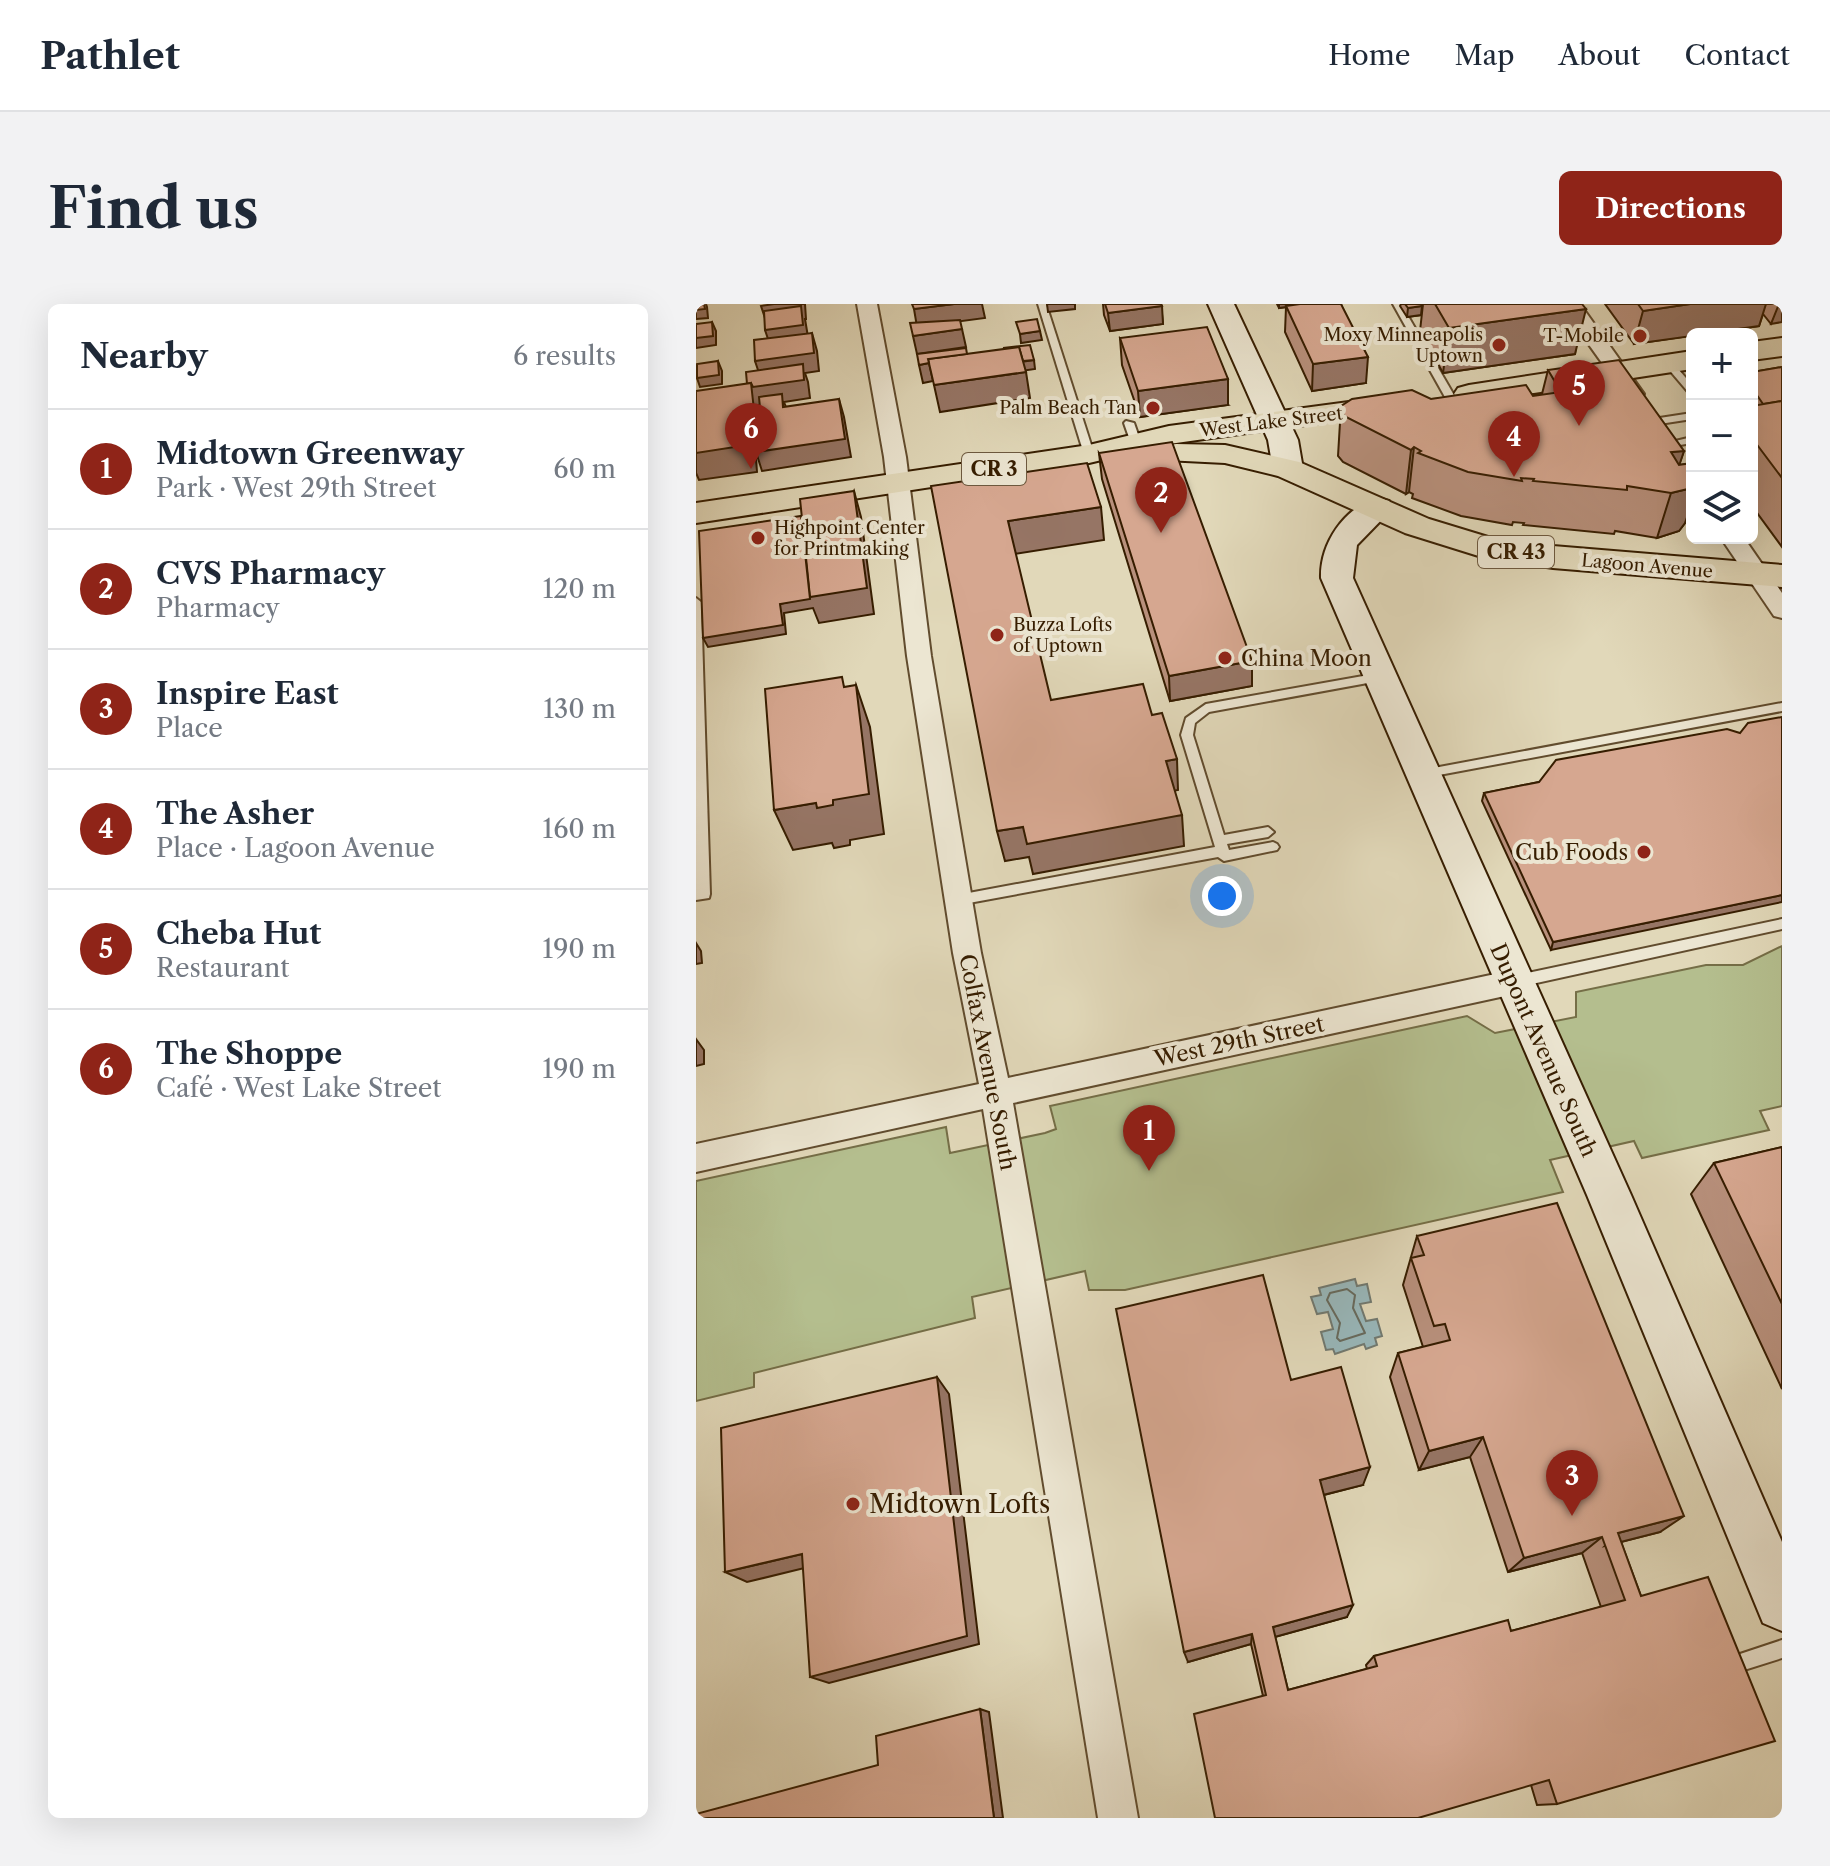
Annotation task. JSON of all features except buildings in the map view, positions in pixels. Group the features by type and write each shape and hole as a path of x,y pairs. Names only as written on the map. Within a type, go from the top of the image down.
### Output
{"main road":[{"path":"1758,350 1782,347"},
{"name":"West Lake Street","path":"1089,454 1132,433 1273,422 1680,362"},
{"name":"West Lake Street","path":"696,513 1089,454 1225,454 1288,469"},
{"name":"Lagoon Avenue","path":"1288,469 1437,534 1485,547 1553,557 1770,576"}],"street":[{"name":"Colfax Avenue South","path":"867,304 899,483 919,656 958,900 1005,1141 1118,1818"},
{"path":"1221,304 1283,440 1288,469"},
{"path":"1570,304 1684,467"},
{"name":"Dupont Avenue South","path":"1378,508 1344,539 1334,556 1337,578 1603,1182 1782,1604"},
{"path":"1738,544 1770,576 1782,610"},
{"name":"West 29th Street","path":"696,1158 1514,982"}],"lane":[{"path":"1042,304 1089,454"},
{"path":"1397,304 1450,397"},
{"path":"1653,422 1686,417"},
{"path":"1668,444 1686,441"},
{"path":"696,602 704,894 696,895"},
{"path":"1222,849 1187,735 1190,721 1206,708 1380,677"},
{"path":"1423,774 1782,707"},
{"path":"1222,849 1268,832"},
{"path":"958,900 1222,849 1273,847"},
{"name":"West 29th Street","path":"1514,982 1782,924"},
{"path":"1713,1670 1782,1649"}],"green space":[{"path":"1782,946 1782,1106 1760,1111 1769,1130 1642,1158 1634,1141 1550,1160 1563,1192 1125,1290 1089,1290 1085,1271 972,1297 975,1318 754,1373 754,1387 696,1401 696,1181 946,1127 950,1153 1045,1133 1056,1129 1050,1106 1467,1016 1495,1033 1576,1017 1576,992 1706,965 1743,965"}],"water":[{"path":"1355,1279 1357,1286 1367,1284 1371,1302 1360,1304 1366,1321 1377,1319 1382,1336 1375,1338 1377,1345 1366,1349 1364,1344 1335,1354 1333,1349 1326,1350 1321,1332 1333,1329 1328,1312 1317,1314 1311,1297 1321,1295 1319,1288"}],"place":[{"name":"T-Mobile","path":"1640,336"},
{"name":"Moxy Minneapolis Uptown","path":"1499,345"},
{"name":"Palm Beach Tan","path":"1153,408"},
{"name":"Cheba Hut","path":"1579,426"},
{"name":"The Shoppe","path":"751,469"},
{"name":"The Asher","path":"1514,477"},
{"name":"CVS Pharmacy","path":"1161,533"},
{"name":"Highpoint Center for Printmaking","path":"758,538"},
{"name":"Buzza Lofts of Uptown","path":"997,635"},
{"name":"China Moon","path":"1225,658"},
{"name":"Cub Foods","path":"1644,852"},
{"name":"Midtown Greenway","path":"1149,1171"},
{"name":"Midtown Lofts","path":"853,1504"},
{"name":"Inspire East","path":"1572,1516"}]}
